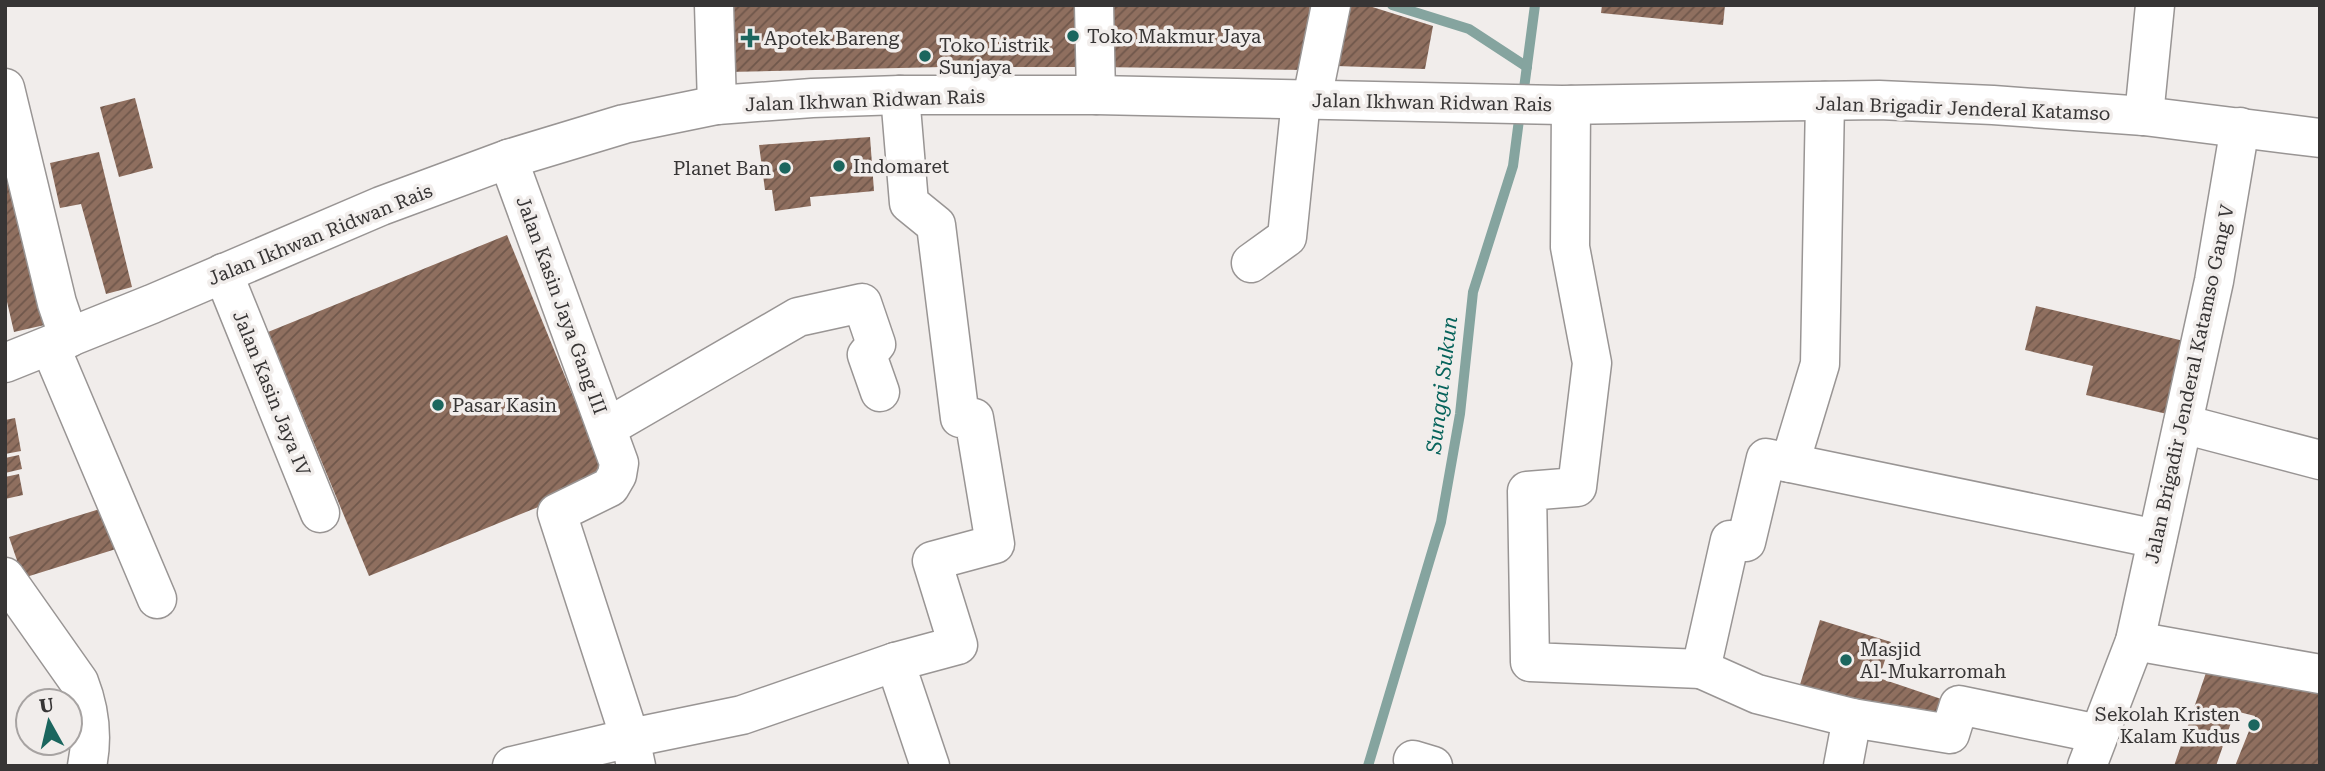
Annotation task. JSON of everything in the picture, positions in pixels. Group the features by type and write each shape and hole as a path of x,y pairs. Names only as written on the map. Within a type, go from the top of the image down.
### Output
{"street":[{"path":"714,5 717,105"},
{"path":"1094,5 1096,95"},
{"path":"1251,263 1287,237 1310,100 1331,5"},
{"path":"2144,116 2155,5"},
{"path":"5,88 57,303 60,342 157,599"},
{"path":"512,766 633,752 895,662 958,645 932,561 995,544 974,418 960,418 936,225 909,203 900,95"},
{"name":"Jalan Ikhwan Ridwan Rais","path":"5,363 381,206 508,159 624,124 717,105 900,95 1096,95 1567,105"},
{"name":"Jalan Brigadir Jenderal Katamso","path":"1567,105 1879,100 2144,116 2320,138"},
{"path":"1790,463 1819,365 1825,101"},
{"path":"1567,105 1570,247 1591,363 1577,487 1527,491 1530,662 1701,669 1757,694 1852,718 1950,734 1959,705 2093,750"},
{"name":"Jalan Brigadir Jenderal Katamso Gang V","path":"2093,750 2135,641 2214,281 2240,127"},
{"name":"Jalan Kasin Jaya Gang III","path":"508,159 612,440"},
{"name":"Jalan Kasin Jaya IV","path":"223,273 320,513"},
{"path":"633,752 557,513 610,486 617,475 619,463 612,440 798,317 862,303 876,344 867,355 880,392"},
{"path":"2183,424 2320,460"},
{"path":"1701,669 1730,540 1746,541 1766,458 2157,539"},
{"path":"5,577 79,682 86,698 91,746 86,766"},
{"path":"2135,641 2320,674"},
{"path":"895,662 930,766"},
{"path":"1843,766 1852,718"}],"building":[{"path":"726,5 1086,5 1087,67 727,72"},
{"path":"1099,5 1310,5 1305,70 1099,67"},
{"path":"1346,5 1366,5 1433,26 1425,69 1336,66"},
{"path":"1602,5 1725,5 1723,25 1601,13"},
{"path":"135,98 153,168 119,177 100,107"},
{"path":"870,137 874,191 810,197 811,206 775,211 772,190 765,190 759,145"},
{"path":"99,152 132,287 106,294 81,204 60,208 50,163"},
{"path":"14,175 49,324 14,332 5,293 5,177"},
{"name":"Pasar Kasin","path":"507,235 607,479 369,576 268,332"},
{"path":"2036,306 2184,341 2167,414 2086,395 2093,366 2025,350"},
{"path":"15,418 21,451 5,454 5,420"},
{"path":"19,455 22,469 5,473 5,458"},
{"path":"19,474 23,495 5,499 5,477"},
{"path":"103,508 116,549 23,578 9,537"},
{"name":"Masjid Al-Mukarromah","path":"1820,620 1891,642 1879,678 1953,703 1943,727 1798,691"},
{"name":"Sekolah Kristen Kalam Kudus","path":"2209,664 2320,684 2320,766 2235,766 2255,716 2235,711 2216,766 2174,766"}],"waterway":[{"path":"1392,5 1469,29 1527,67"},
{"name":"Sungai Sukun","path":"1523,96 1535,5"},
{"name":"Sungai Sukun","path":"1368,766 1441,522 1460,414 1473,292 1513,166 1520,112"}],"place":[{"name":"Toko Makmur Jaya","path":"1073,36"},
{"name":"Apotek Bareng","path":"750,38"},
{"name":"Toko Listrik Sunjaya","path":"925,56"},
{"name":"Indomaret","path":"839,166"},
{"name":"Planet Ban","path":"785,168"},
{"name":"Pasar Kasin","path":"438,405"},
{"name":"Masjid Al-Mukarromah","path":"1846,660"},
{"name":"Sekolah Kristen Kalam Kudus","path":"2254,725"}]}
